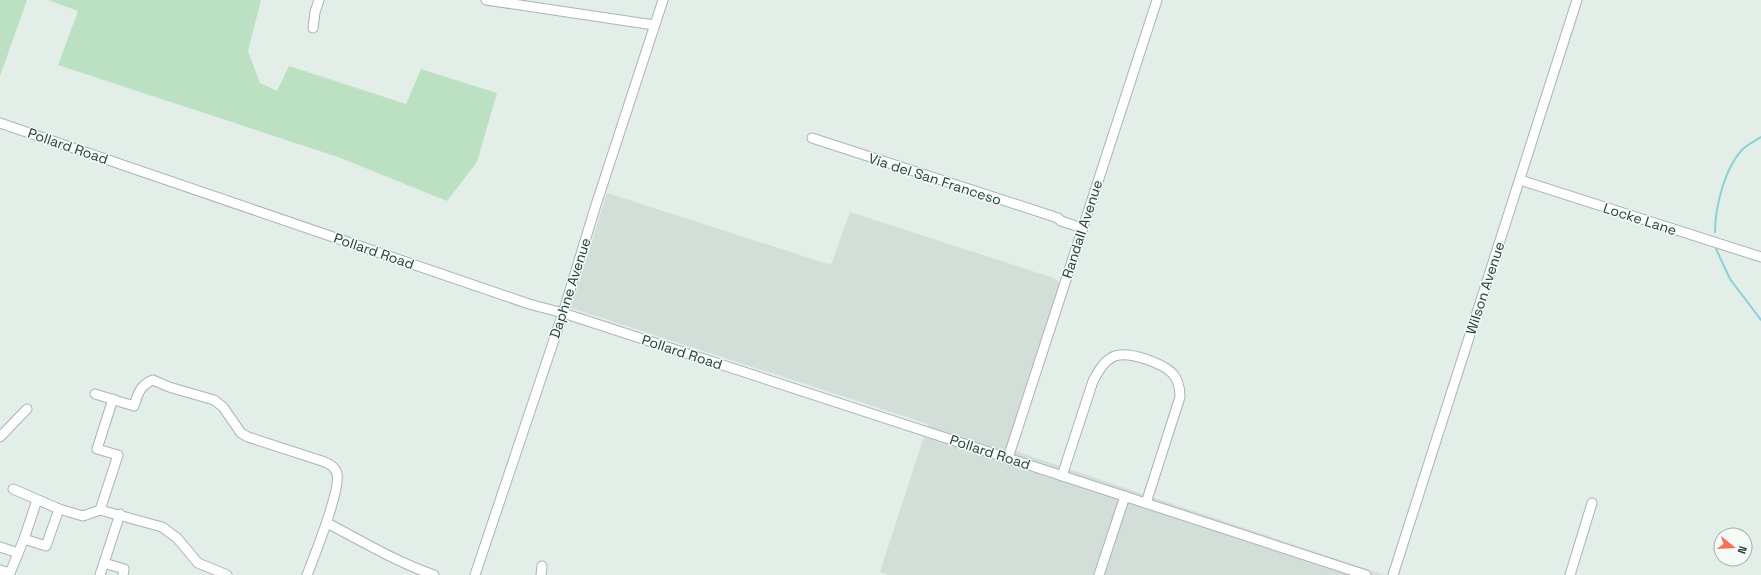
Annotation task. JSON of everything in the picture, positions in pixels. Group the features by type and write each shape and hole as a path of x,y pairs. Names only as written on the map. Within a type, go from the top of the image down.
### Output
{"street":[{"path":"313,28 315,12 319,0"},
{"path":"486,0 591,14 654,25"},
{"name":"Daphne Avenue","path":"475,575 563,313 595,208 663,0"},
{"name":"Randall Avenue","path":"1008,458 1156,0"},
{"name":"Wilson Avenue","path":"1393,575 1577,0"},
{"name":"Pollard Road","path":"0,123 529,304 563,313 1366,575"},
{"name":"Via del San Franceso","path":"812,138 1058,218 1063,217 1082,226"},
{"name":"Locke Lane","path":"1520,180 1761,257"},
{"path":"1062,476 1093,381 1099,368 1114,356 1126,354 1142,358 1159,365 1173,374 1180,390 1180,397 1146,503"},
{"path":"95,394 134,406 140,389 145,383 152,380 169,387 214,400 223,407 241,433 248,437 329,464 336,469 338,476 327,523 307,575"},
{"path":"100,510 118,455 97,449 113,399"},
{"path":"0,437 27,409"},
{"path":"12,489 59,509 83,516 100,510 120,514 162,527 177,538 198,563 227,575"},
{"path":"1099,575 1125,496"},
{"path":"0,570 10,573 24,539 37,500"},
{"path":"1570,575 1592,503"},
{"path":"24,539 46,546 59,509"},
{"path":"100,575 120,514"},
{"path":"327,523 372,545 408,566 419,575"},
{"path":"0,547 18,553"},
{"path":"104,563 124,569 123,575"},
{"path":"408,566 434,575"}],"shaded area":[{"path":"607,193 831,265 850,212 1054,278 1068,291 1015,451 1384,575 890,575 880,572 928,424 571,308"}],"green space":[{"path":"0,0 27,0 0,76"},
{"path":"48,0 261,0 248,51 260,83 277,91 289,66 406,104 421,69 497,93 477,162 447,201 338,157 58,65 78,11"}],"waterway":[{"path":"1715,232 1715,222 1719,199 1731,166 1743,149 1761,137"},
{"path":"1716,249 1730,279 1761,320"}]}
